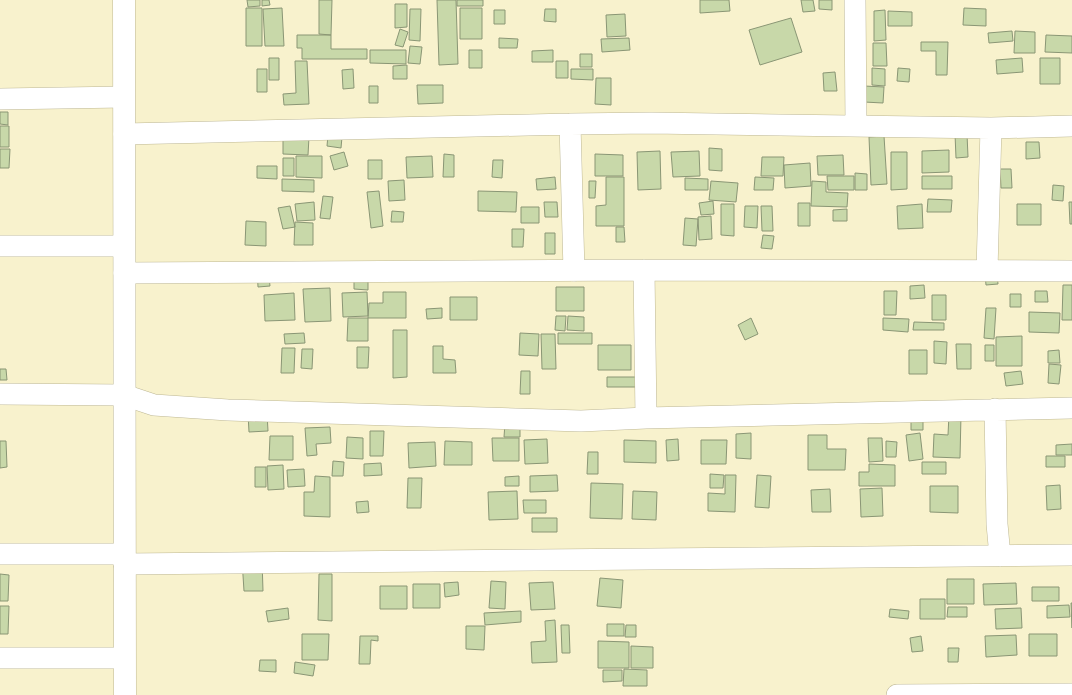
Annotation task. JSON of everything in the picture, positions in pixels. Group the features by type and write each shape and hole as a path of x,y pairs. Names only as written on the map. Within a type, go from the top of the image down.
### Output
{"street":[{"path":"124,0 124,695"},
{"path":"855,0 856,126"},
{"path":"0,99 124,97"},
{"path":"124,134 570,124 991,128 1072,126"},
{"path":"570,124 574,271"},
{"path":"986,270 991,128"},
{"path":"0,246 124,246"},
{"path":"644,270 646,418"},
{"path":"124,273 644,270 1072,271"},
{"path":"0,394 124,395 154,405 228,410 581,422 646,418 1072,408"},
{"path":"995,409 997,524 1000,556"},
{"path":"0,554 124,559 1072,555"},
{"path":"0,658 124,658"},
{"path":"897,695 1072,694"}],"building":[{"path":"247,0 260,0 260,6 248,7"},
{"path":"262,0 269,0 270,5 262,6"},
{"path":"319,0 332,0 331,35 319,34"},
{"path":"437,0 456,0 458,64 439,65"},
{"path":"457,0 483,0 483,6 457,6"},
{"path":"700,0 729,0 730,11 700,13"},
{"path":"801,0 813,0 815,11 803,12"},
{"path":"819,0 832,0 832,10 819,9"},
{"path":"395,4 407,4 407,27 395,28"},
{"path":"246,8 262,8 262,46 246,46"},
{"path":"282,8 284,46 265,46 263,9"},
{"path":"460,8 482,8 482,39 460,39"},
{"path":"964,8 986,9 986,26 963,25"},
{"path":"410,9 421,9 420,41 409,40"},
{"path":"545,9 556,9 556,22 544,21"},
{"path":"494,10 505,10 505,24 494,24"},
{"path":"885,10 886,40 874,41 874,11"},
{"path":"888,11 912,12 912,26 888,26"},
{"path":"625,14 626,36 607,37 606,15"},
{"path":"791,18 802,52 760,65 749,30"},
{"path":"400,29 408,32 403,47 395,45"},
{"path":"1012,31 1013,41 989,43 988,33"},
{"path":"1015,31 1035,32 1035,53 1014,53"},
{"path":"297,35 331,35 331,49 367,49 367,59 302,59 302,48 297,48"},
{"path":"1046,35 1072,36 1072,53 1045,52"},
{"path":"499,38 518,39 517,48 499,48"},
{"path":"629,38 630,50 602,52 601,39"},
{"path":"921,42 948,42 947,75 936,75 936,51 921,51"},
{"path":"873,43 886,43 887,66 873,66"},
{"path":"410,46 422,47 420,64 408,63"},
{"path":"370,50 406,50 406,64 370,63"},
{"path":"469,50 482,50 482,68 469,68"},
{"path":"553,50 553,62 532,62 532,51"},
{"path":"580,54 592,54 592,67 580,67"},
{"path":"269,58 279,58 279,80 269,80"},
{"path":"1022,58 1023,72 997,74 996,60"},
{"path":"1040,58 1060,58 1060,84 1040,84"},
{"path":"295,61 307,61 309,104 284,105 283,94 296,93"},
{"path":"556,61 568,61 568,78 556,78"},
{"path":"407,65 407,79 393,79 393,66"},
{"path":"872,68 885,69 885,86 872,85"},
{"path":"898,68 910,69 909,82 897,81"},
{"path":"257,69 267,69 267,92 257,92"},
{"path":"353,69 354,88 343,89 342,70"},
{"path":"571,69 593,69 593,80 571,79"},
{"path":"835,72 837,91 824,91 823,73"},
{"path":"596,78 611,78 611,105 595,104"},
{"path":"417,85 443,85 443,103 418,104"},
{"path":"369,86 378,86 378,103 369,103"},
{"path":"864,86 884,87 883,103 864,102"},
{"path":"0,112 8,112 8,125 0,124"},
{"path":"0,126 9,126 9,147 0,147"},
{"path":"955,134 967,134 968,157 956,158"},
{"path":"328,135 342,137 341,148 327,146"},
{"path":"283,136 309,137 308,155 283,154"},
{"path":"884,136 887,184 871,185 869,137"},
{"path":"1026,142 1039,142 1040,158 1026,159"},
{"path":"709,148 722,149 722,171 709,170"},
{"path":"0,149 10,149 9,168 0,168"},
{"path":"949,150 949,172 922,173 922,151"},
{"path":"660,151 661,189 638,190 637,152"},
{"path":"699,151 700,176 673,177 671,152"},
{"path":"344,152 348,166 334,170 330,156"},
{"path":"891,152 907,152 907,189 891,190"},
{"path":"444,154 454,155 454,177 443,177"},
{"path":"595,154 623,155 623,176 595,176"},
{"path":"843,155 844,175 818,175 817,156"},
{"path":"296,156 322,156 322,178 296,177"},
{"path":"432,156 433,177 407,178 406,157"},
{"path":"762,157 784,157 783,176 761,176"},
{"path":"283,158 294,158 294,176 283,176"},
{"path":"368,160 382,160 382,179 368,179"},
{"path":"493,160 503,160 502,178 492,177"},
{"path":"810,163 811,186 785,188 784,165"},
{"path":"257,166 277,166 277,179 257,178"},
{"path":"1000,169 1011,169 1012,188 1001,188"},
{"path":"855,173 867,174 867,190 855,190"},
{"path":"827,176 854,176 854,190 828,190"},
{"path":"922,176 952,176 952,189 922,189"},
{"path":"555,177 556,189 537,190 536,179"},
{"path":"606,177 624,177 624,226 596,226 596,206 606,205"},
{"path":"755,177 774,178 773,190 754,190"},
{"path":"685,178 708,179 708,190 685,190"},
{"path":"282,179 314,180 314,192 282,191"},
{"path":"404,180 405,200 389,201 388,181"},
{"path":"589,181 596,181 595,198 589,198"},
{"path":"711,181 738,183 736,202 709,200"},
{"path":"812,181 826,182 826,192 848,193 847,207 811,206"},
{"path":"1053,185 1064,186 1063,201 1052,200"},
{"path":"379,191 383,226 371,228 367,192"},
{"path":"478,191 517,192 516,212 478,211"},
{"path":"323,196 333,197 330,219 320,218"},
{"path":"928,199 952,200 951,212 927,212"},
{"path":"713,201 714,214 701,215 699,203"},
{"path":"314,202 315,220 297,221 295,204"},
{"path":"544,202 557,202 558,217 545,217"},
{"path":"1069,202 1072,202 1072,224 1070,224"},
{"path":"798,203 810,203 810,226 798,226"},
{"path":"721,204 734,204 734,236 721,235"},
{"path":"922,204 923,228 898,229 897,206"},
{"path":"1017,204 1041,204 1041,225 1017,225"},
{"path":"290,206 295,227 283,229 278,208"},
{"path":"745,206 758,206 757,228 744,227"},
{"path":"761,206 772,206 773,231 762,231"},
{"path":"521,207 539,207 539,223 521,223"},
{"path":"847,209 847,221 833,221 833,210"},
{"path":"392,211 404,212 403,222 391,222"},
{"path":"711,216 712,239 699,240 698,217"},
{"path":"685,218 698,219 696,246 683,245"},
{"path":"246,221 266,222 266,246 245,245"},
{"path":"295,222 313,223 313,245 294,245"},
{"path":"616,227 624,227 625,242 616,242"},
{"path":"512,229 524,229 523,247 512,247"},
{"path":"545,233 555,233 555,254 545,254"},
{"path":"763,235 774,236 772,249 761,248"},
{"path":"268,267 270,286 258,287 257,268"},
{"path":"354,272 368,272 368,290 354,289"},
{"path":"997,273 998,284 986,285 985,274"},
{"path":"924,285 925,298 910,299 910,286"},
{"path":"1063,285 1072,285 1072,320 1062,320"},
{"path":"556,287 584,287 584,311 556,311"},
{"path":"330,288 331,321 305,322 303,289"},
{"path":"884,291 897,291 896,315 884,315"},
{"path":"1035,291 1047,291 1048,302 1035,302"},
{"path":"367,292 368,316 343,317 342,293"},
{"path":"383,292 406,292 406,318 368,318 369,303 383,303"},
{"path":"294,293 295,320 265,321 264,295"},
{"path":"1010,294 1021,294 1021,307 1010,307"},
{"path":"932,295 946,295 946,320 932,320"},
{"path":"450,297 477,297 477,320 450,320"},
{"path":"442,308 442,318 427,319 426,309"},
{"path":"986,308 996,308 994,339 984,338"},
{"path":"1029,312 1060,313 1059,333 1029,332"},
{"path":"556,316 566,316 565,331 555,330"},
{"path":"568,316 584,317 584,331 567,330"},
{"path":"348,318 368,318 368,341 347,341"},
{"path":"751,318 758,334 745,340 738,325"},
{"path":"883,318 909,319 908,332 883,330"},
{"path":"914,322 944,323 944,330 913,330"},
{"path":"393,330 407,330 407,377 393,378"},
{"path":"304,333 305,343 285,344 284,334"},
{"path":"520,333 539,334 538,356 519,355"},
{"path":"558,333 592,333 592,344 558,344"},
{"path":"541,334 555,334 556,369 542,369"},
{"path":"1022,336 1022,366 996,366 996,337"},
{"path":"934,341 947,342 946,364 934,363"},
{"path":"956,344 971,344 971,369 957,369"},
{"path":"598,345 631,345 631,370 598,370"},
{"path":"985,345 994,345 994,361 985,361"},
{"path":"433,346 443,346 443,359 455,360 456,373 433,373"},
{"path":"357,347 369,347 368,368 357,368"},
{"path":"282,348 295,348 294,373 281,373"},
{"path":"302,349 313,349 312,369 301,368"},
{"path":"909,350 927,350 927,374 909,374"},
{"path":"1059,350 1060,363 1048,363 1048,351"},
{"path":"1049,364 1061,365 1059,384 1048,383"},
{"path":"0,369 6,369 7,380 0,380"},
{"path":"521,371 530,371 530,394 520,394"},
{"path":"1021,371 1023,384 1006,386 1004,373"},
{"path":"607,377 636,377 636,387 607,387"},
{"path":"267,413 268,431 249,432 248,414"},
{"path":"949,414 961,415 960,458 933,457 934,434 948,435"},
{"path":"911,415 923,415 923,430 911,430"},
{"path":"505,423 520,424 520,437 504,437"},
{"path":"330,427 331,443 316,444 317,455 307,456 305,428"},
{"path":"370,431 384,431 383,456 370,456"},
{"path":"751,433 751,459 736,458 736,434"},
{"path":"920,433 923,459 909,461 906,435"},
{"path":"808,435 827,435 827,449 846,449 845,470 808,470"},
{"path":"270,436 293,436 293,460 269,460"},
{"path":"347,437 363,438 363,459 346,458"},
{"path":"492,438 519,438 519,461 493,461"},
{"path":"868,438 882,438 883,461 869,462"},
{"path":"547,439 548,463 525,464 524,440"},
{"path":"678,439 679,460 667,461 666,440"},
{"path":"624,440 656,441 656,463 624,462"},
{"path":"701,440 727,440 726,464 701,464"},
{"path":"0,441 6,441 7,467 0,468"},
{"path":"445,441 472,442 472,465 444,465"},
{"path":"886,441 897,442 896,457 886,457"},
{"path":"435,442 436,466 409,468 408,443"},
{"path":"1072,444 1072,455 1056,455 1056,445"},
{"path":"588,452 598,452 598,474 587,474"},
{"path":"1046,456 1065,456 1065,467 1046,467"},
{"path":"333,461 344,462 343,476 332,476"},
{"path":"922,462 946,462 946,474 922,474"},
{"path":"381,463 382,475 364,476 364,464"},
{"path":"869,464 895,465 895,486 859,486 859,472 869,472"},
{"path":"283,465 284,489 268,490 267,466"},
{"path":"255,467 266,467 266,487 255,487"},
{"path":"304,469 305,486 288,487 287,470"},
{"path":"710,474 724,475 723,488 710,488"},
{"path":"557,475 558,491 530,492 530,476"},
{"path":"725,475 736,475 735,512 708,511 708,493 725,494"},
{"path":"757,475 771,476 769,508 755,507"},
{"path":"315,476 330,477 330,517 304,516 304,492 314,492"},
{"path":"519,476 519,486 505,486 505,477"},
{"path":"408,478 422,478 421,508 407,508"},
{"path":"591,483 623,484 622,519 590,518"},
{"path":"1060,485 1061,509 1047,510 1046,486"},
{"path":"930,486 958,486 958,513 930,512"},
{"path":"882,488 883,516 861,517 860,489"},
{"path":"830,489 831,512 812,512 811,490"},
{"path":"517,491 518,519 489,520 488,492"},
{"path":"633,491 657,492 656,520 632,519"},
{"path":"523,500 546,500 546,513 524,513"},
{"path":"368,501 369,512 357,513 356,502"},
{"path":"532,518 557,518 557,532 532,532"},
{"path":"242,560 262,560 263,591 244,591"},
{"path":"0,574 9,575 8,601 0,601"},
{"path":"319,574 332,574 332,621 318,620"},
{"path":"600,578 623,580 621,608 597,606"},
{"path":"947,579 974,579 974,604 947,604"},
{"path":"491,581 506,582 505,609 489,608"},
{"path":"458,582 459,595 445,597 444,583"},
{"path":"553,582 555,609 531,610 529,583"},
{"path":"1016,583 1017,604 984,605 983,584"},
{"path":"413,584 440,584 440,608 413,608"},
{"path":"380,586 407,586 407,609 380,609"},
{"path":"1032,587 1059,587 1059,601 1032,601"},
{"path":"920,599 945,599 945,619 920,619"},
{"path":"1071,603 1072,603 1072,628"},
{"path":"1069,605 1070,617 1047,618 1047,606"},
{"path":"0,606 9,606 8,634 0,634"},
{"path":"948,607 967,607 967,617 947,617"},
{"path":"288,608 289,619 268,622 266,611"},
{"path":"1021,608 1022,628 996,629 995,609"},
{"path":"890,609 909,611 908,619 889,617"},
{"path":"521,611 521,622 485,625 484,613"},
{"path":"555,620 557,662 532,663 531,642 546,641 545,621"},
{"path":"607,624 624,624 624,636 607,636"},
{"path":"561,625 569,625 570,653 562,653"},
{"path":"626,625 636,625 636,637 625,637"},
{"path":"466,626 485,626 484,650 466,649"},
{"path":"302,634 329,634 328,660 302,660"},
{"path":"1029,634 1057,634 1057,656 1029,656"},
{"path":"1016,635 1017,655 986,657 985,636"},
{"path":"360,636 378,636 378,641 371,640 370,664 359,664"},
{"path":"921,636 923,651 912,652 910,638"},
{"path":"598,641 629,642 629,668 598,668"},
{"path":"631,646 653,647 653,668 631,668"},
{"path":"948,648 959,648 958,662 948,662"},
{"path":"260,660 276,660 276,672 259,671"},
{"path":"295,662 315,665 313,676 294,673"},
{"path":"624,669 647,670 647,686 623,686"},
{"path":"603,670 622,670 622,681 603,682"}]}
